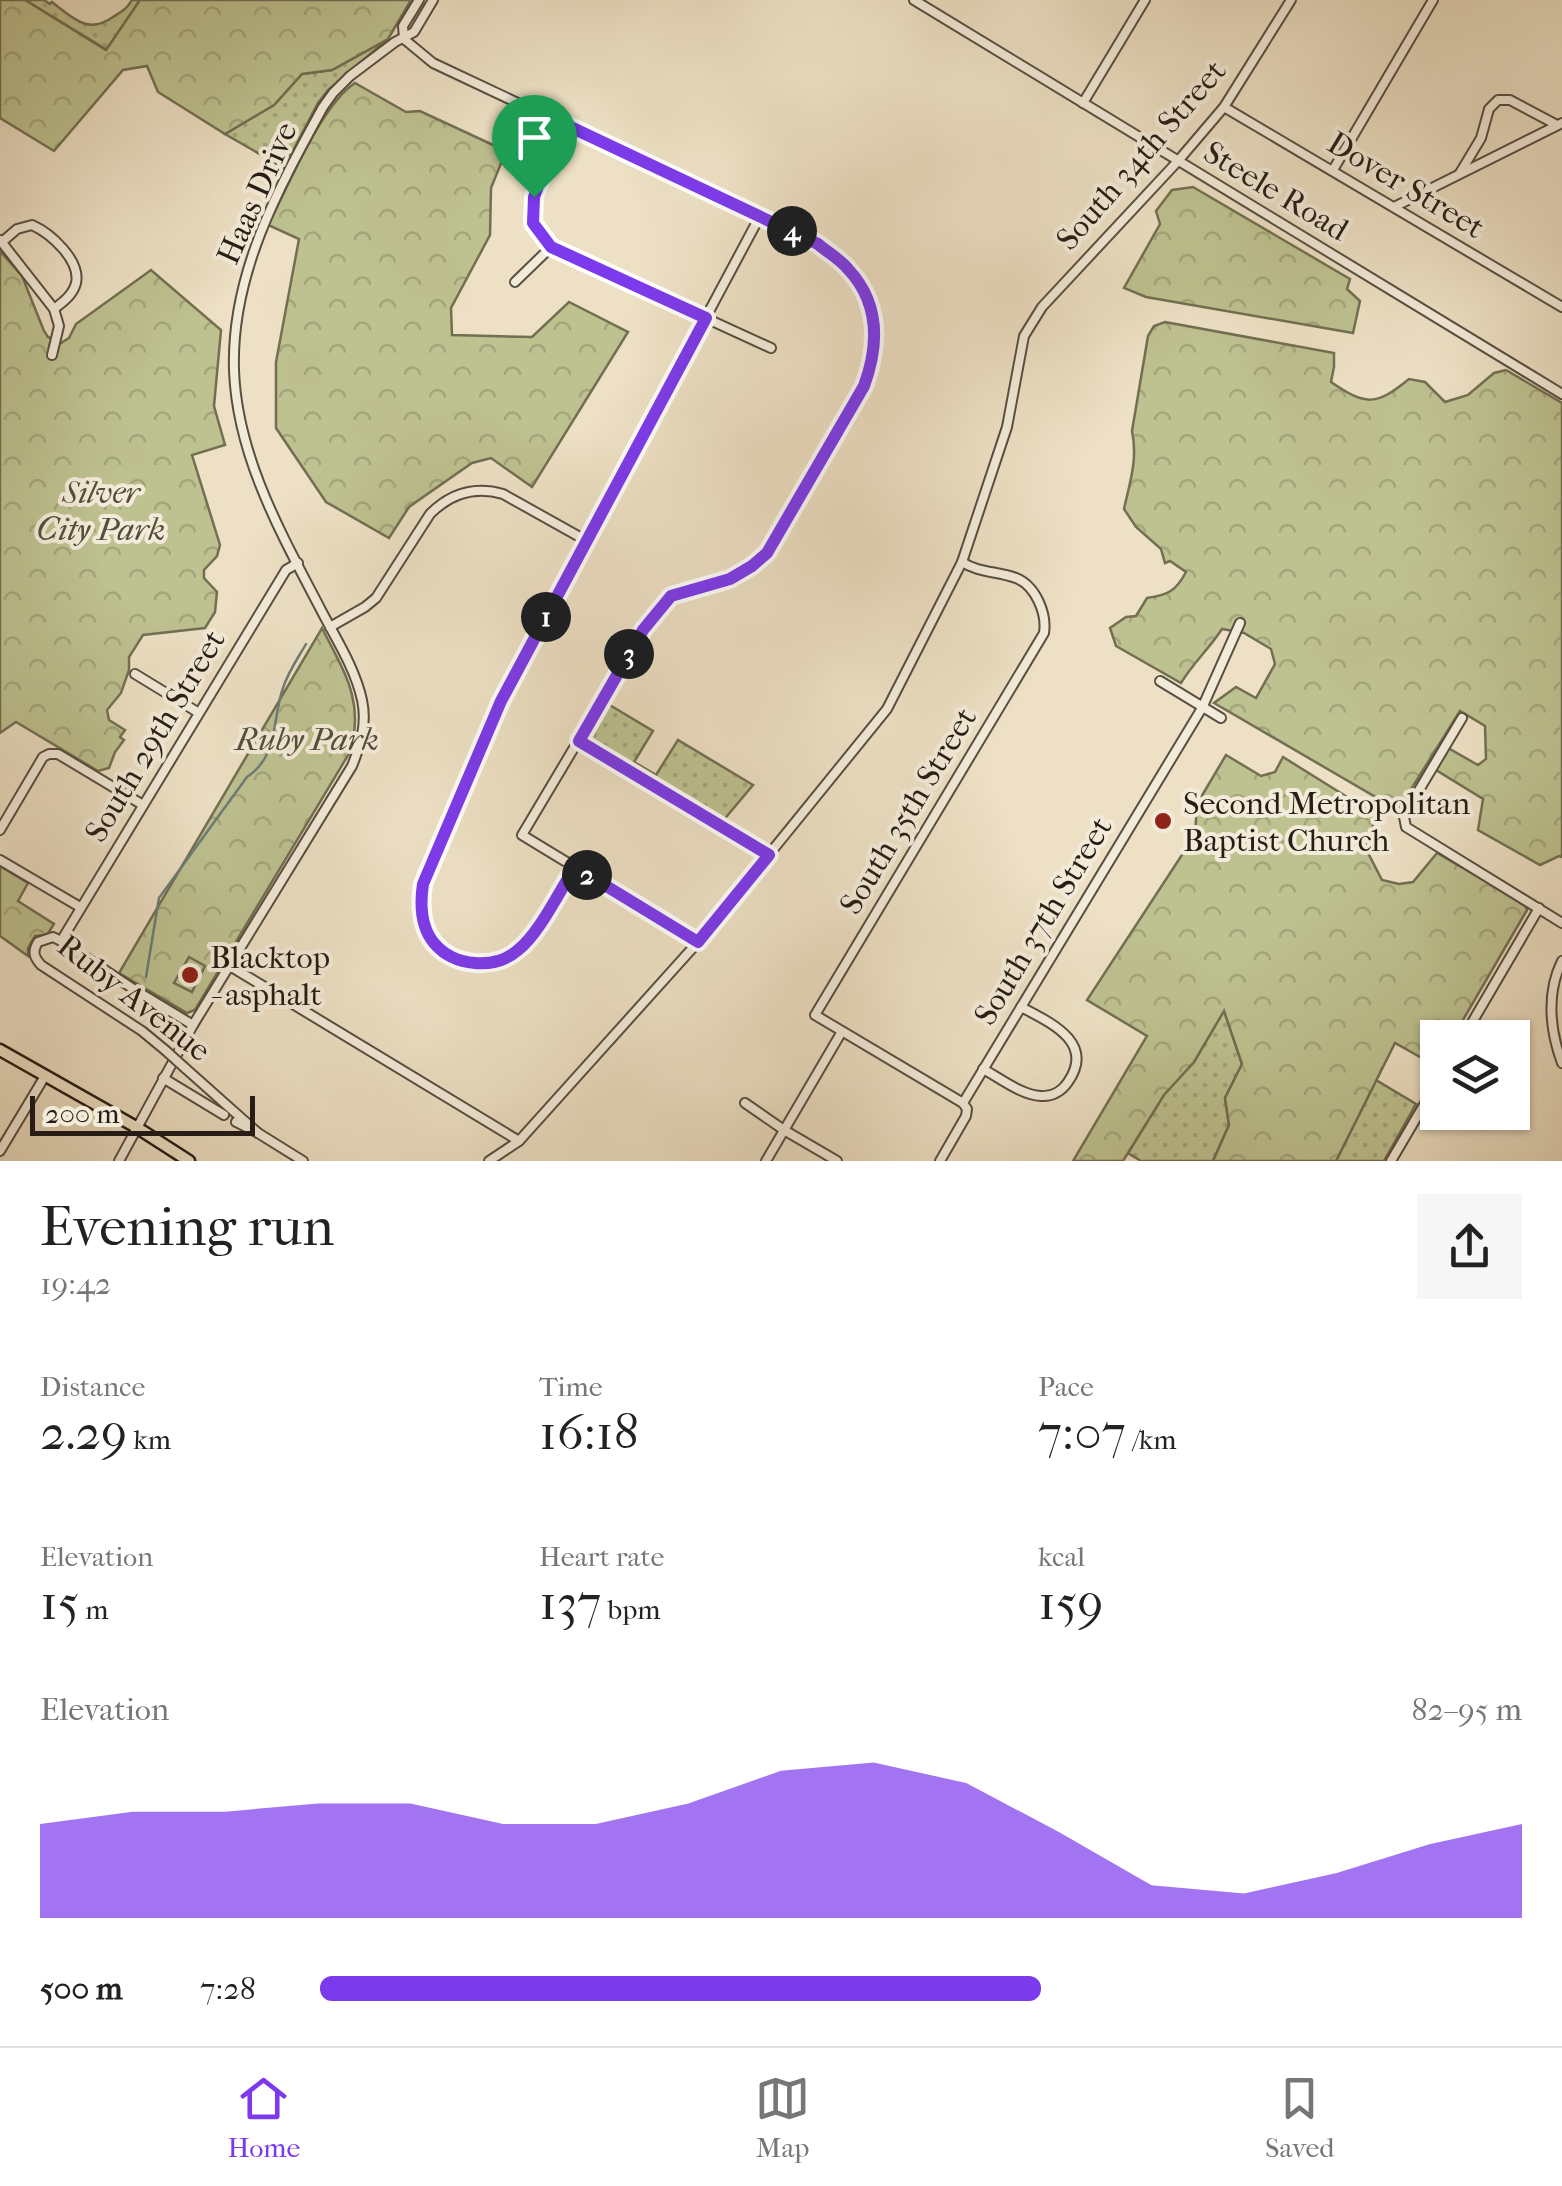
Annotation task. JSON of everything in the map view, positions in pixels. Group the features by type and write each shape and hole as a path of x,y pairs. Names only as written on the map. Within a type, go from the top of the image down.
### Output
{"main road":[{"path":"0,1050 189,1161"}],"street":[{"path":"418,0 403,26 404,39 434,63 818,244 849,269 869,302 875,331 873,361 864,386 767,553 730,579 671,596 643,630 522,835 698,942"},
{"name":"Haas Drive","path":"118,1161 163,1078 352,766 359,748 364,719 353,672 250,462 234,370 234,337 255,244 322,107 350,76 414,32 433,0"},
{"name":"Steele Road","path":"914,0 1562,394"},
{"path":"1083,103 1145,0"},
{"name":"South 34th Street","path":"489,1161 519,1141 698,942 886,709 962,562 1007,428 1024,336 1035,316 1224,108 1292,0"},
{"path":"1333,170 1433,0"},
{"path":"1460,173 1481,138 1488,110 1498,100 1510,100 1560,124"},
{"name":"Dover Street","path":"1224,108 1562,307"},
{"path":"562,123 534,197 533,223 551,247 771,348"},
{"path":"1394,208 1560,124"},
{"path":"575,867 532,936 502,960 481,964 448,955 434,944 422,918 423,884 501,701 760,216"},
{"path":"52,355 58,326 54,309 1,241 17,229 32,225 44,230 66,253 76,273 68,297 54,309"},
{"path":"515,282 551,247"},
{"path":"330,627 376,598 420,527 440,504 462,493 490,490 517,500 587,541"},
{"name":"South 35th Street","path":"841,1032 815,1015 1044,633 1046,620 1041,606 1022,582 962,562"},
{"name":"South 29th Street","path":"61,940 286,570 298,564"},
{"name":"South 37th Street","path":"940,1161 966,1116 962,1103 1202,708 1240,623"},
{"path":"135,674 199,713"},
{"path":"1160,681 1221,718"},
{"path":"1462,718 1406,812 1404,824 1562,923"},
{"path":"579,741 769,855"},
{"path":"0,830 43,757 49,754 58,754 143,805"},
{"name":"Ruby Avenue","path":"0,860 80,907"},
{"path":"1473,1020 1538,908"},
{"name":"Ruby Avenue","path":"194,1026 61,940 38,942 34,949 35,958 42,965 142,1031 258,1133"},
{"path":"1562,962 1555,978 1551,1010 1562,1063"},
{"path":"230,966 519,1141"},
{"path":"983,1069 1025,1092 1044,1097 1064,1088 1070,1080 1076,1062 1069,1038 1056,1026 1021,1007"},
{"path":"766,1161 841,1032 962,1103"},
{"path":"0,1151 45,1076"},
{"path":"163,1078 224,1116"},
{"path":"745,1103 837,1161"},
{"path":"1391,1161 1420,1112"},
{"path":"236,1122 303,1161"}],"green space":[{"path":"0,0 25,0 106,50 140,0 411,0 388,39 332,70 302,74 274,105 225,134 158,92 147,66 123,70 54,151 0,118"},
{"path":"25,0 52,2 81,22 96,24 122,11 132,0 140,0 107,50"},
{"path":"388,39 328,90 284,168 225,134 274,105 302,74 332,70"},
{"path":"355,83 406,112 420,111 506,151 491,188 490,235 451,308 452,335 532,337 569,302 628,332 532,487 491,458 472,463 409,507 389,538 326,502 276,428 276,362 299,239 268,225 318,128 342,94"},
{"path":"1193,187 1350,279 1347,289 1360,301 1353,333 1146,297 1124,288 1160,224 1156,211 1172,190"},
{"name":"Silver City Park","path":"0,251 22,276 44,331 61,343 69,338 76,324 151,270 221,330 214,406 225,445 192,455 220,545 217,556 204,570 204,578 217,592 215,612 205,628 143,635 129,657 121,693 107,710 109,720 125,730 120,737 124,740 109,768 98,771 16,722 0,733"},
{"path":"1165,322 1334,353 1331,382 1362,399 1379,398 1409,379 1425,382 1445,402 1468,395 1494,373 1506,370 1562,403 1562,857 1540,865 1478,830 1483,799 1436,770 1448,748 1478,765 1486,759 1485,726 1460,711 1398,810 1214,703 1236,687 1256,698 1275,664 1271,649 1244,633 1222,629 1181,683 1116,646 1110,628 1126,617 1136,616 1147,598 1171,591 1186,572 1170,561 1165,563 1161,549 1136,527 1124,509 1148,336 1154,326"},
{"name":"Ruby Park","path":"322,628 354,702 350,752 195,1010 187,1013 119,973"},
{"path":"608,704 653,731 634,762 656,775 678,740 753,785 722,822 589,742 588,734"},
{"path":"1226,755 1261,776 1275,772 1283,757 1376,815 1366,849 1382,880 1413,882 1437,853 1525,904 1527,910 1463,1020 1420,1020 1420,1057 1395,1043 1336,1161 1213,1161 1229,1125 1225,1098 1242,1064 1224,1011 1194,1062 1164,1095 1123,1161 1073,1161 1147,1036 1087,1000 1195,835 1197,804"},
{"path":"0,866 28,883 18,901 54,924 47,935 35,936 28,956 0,936"},
{"name":"Blacktop - asphalt","path":"189,957 205,966 192,992 174,983"},
{"path":"1224,1010 1242,1064 1225,1098 1229,1125 1213,1161 1141,1161 1128,1153 1164,1094 1194,1062"},
{"path":"1376,1080 1416,1104 1384,1161 1336,1161"}],"waterway":[{"path":"146,977 159,898 247,777 265,759 285,682 306,644"}],"place":[{"name":"Second Metropolitan Baptist Church","path":"1163,821"},
{"name":"Blacktop - asphalt","path":"190,975"}],"route":[{"path":"562,123 818,244 849,269 869,302 875,331 873,361 864,386 767,553 730,579 671,596 643,630 579,741 769,855 698,942 575,867 532,936 502,960 481,964 448,955 434,944 422,918 423,884 501,701 706,318 551,247 533,223 534,197 562,123"}]}
